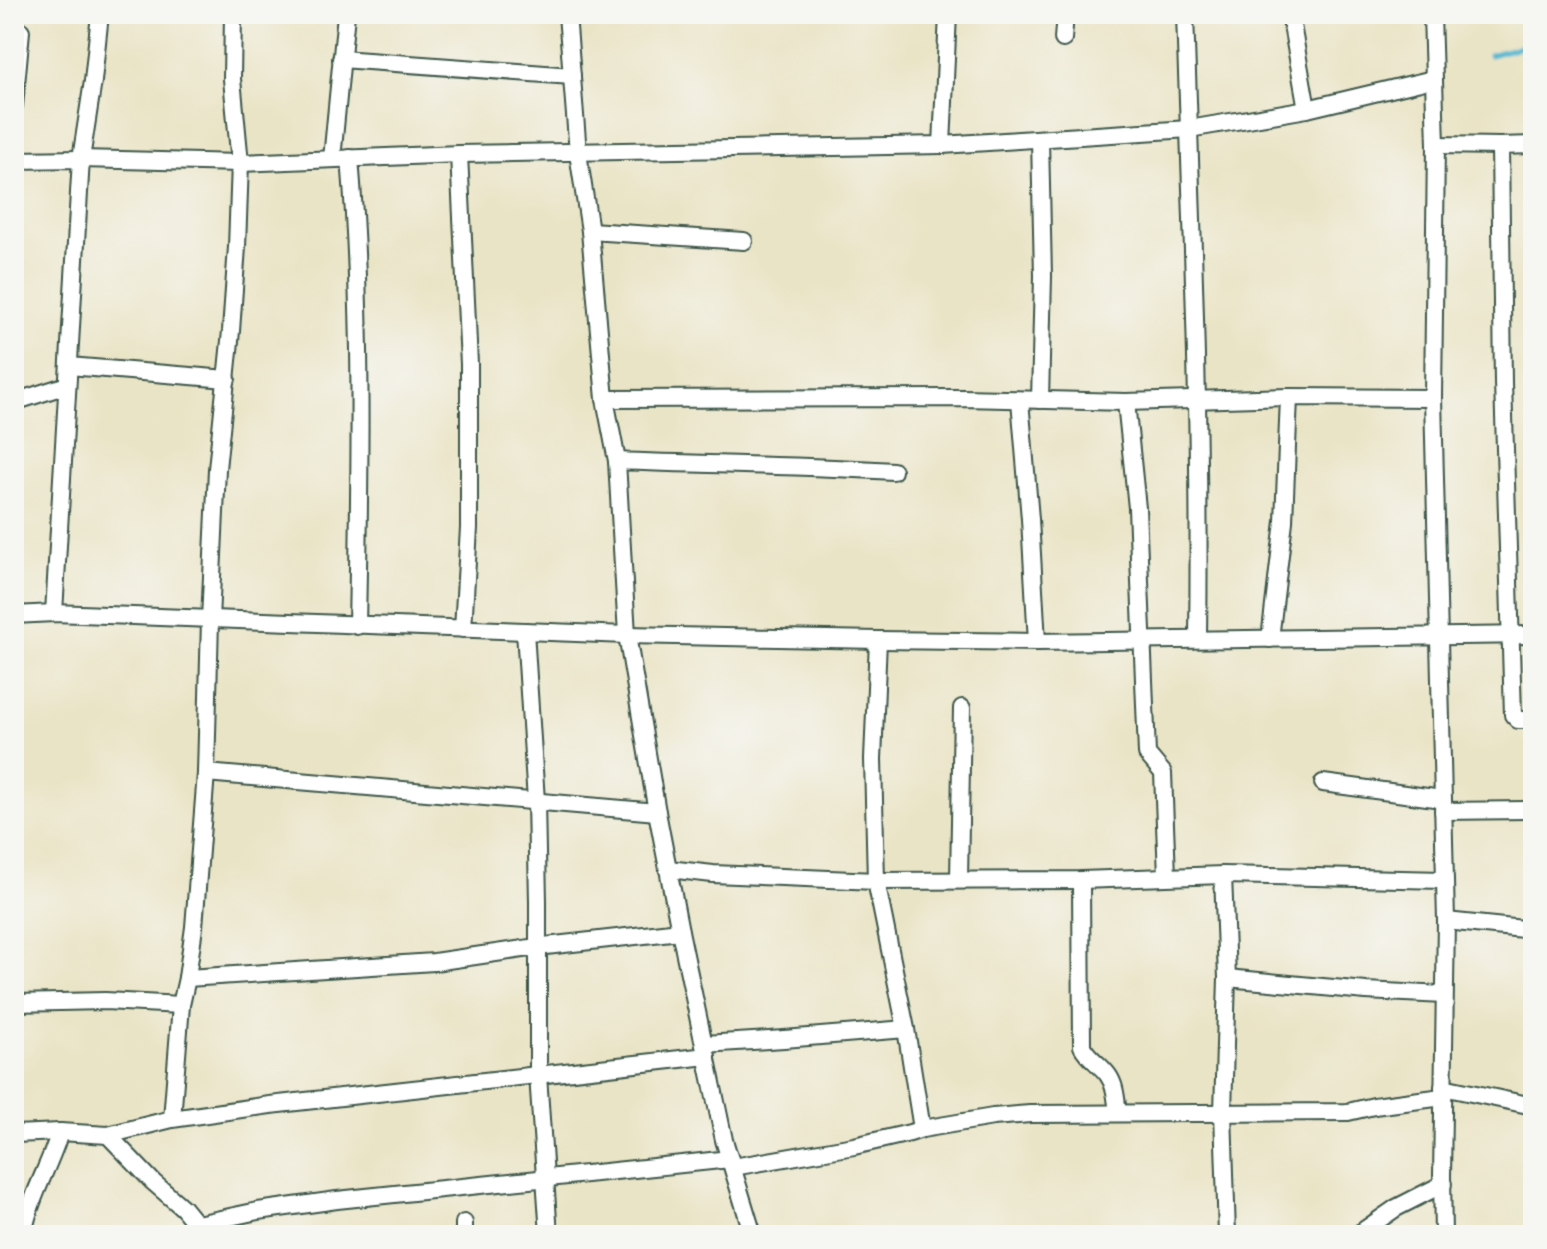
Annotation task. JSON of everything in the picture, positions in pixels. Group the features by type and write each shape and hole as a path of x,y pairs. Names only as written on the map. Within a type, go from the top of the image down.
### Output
{"street":[{"path":"54,613 81,159 100,14"},
{"path":"172,1119 181,1005 194,927 206,773 217,469 237,247 240,163 232,79 233,14"},
{"path":"332,159 346,14"},
{"path":"567,14 578,153 590,231 605,399 617,461 627,635 680,931 732,1163 753,1235"},
{"path":"942,145 948,14"},
{"path":"1063,39 1065,14"},
{"path":"1185,14 1198,401 1198,639"},
{"path":"1290,14 1307,109"},
{"path":"1432,14 1436,145 1433,398 1446,921 1443,1235"},
{"path":"14,106 21,31"},
{"path":"341,59 572,76"},
{"path":"14,160 240,163 459,154 942,145 1189,129 1307,109 1433,79"},
{"path":"1040,139 1043,276 1040,400"},
{"path":"1436,145 1533,145"},
{"path":"1500,146 1509,636 1513,715 1518,720 1529,720"},
{"path":"459,154 469,364 469,528 463,629"},
{"path":"350,158 355,208 361,404 357,626"},
{"path":"590,231 744,241"},
{"path":"69,366 227,379"},
{"path":"14,402 67,385"},
{"path":"605,399 962,398 1126,402 1289,397 1433,398"},
{"path":"1270,639 1284,521 1289,397"},
{"path":"1020,400 1037,642"},
{"path":"1126,402 1137,508 1147,754 1163,773 1167,876"},
{"path":"617,461 893,471"},
{"path":"14,615 54,613 627,635 878,640 1037,642 1533,635"},
{"path":"525,631 536,801 538,1075 549,1235"},
{"path":"878,640 873,759 876,881 906,1029 922,1129"},
{"path":"959,880 962,708"},
{"path":"206,773 657,812"},
{"path":"1323,783 1442,805 1526,810"},
{"path":"668,869 876,881 1081,880 1223,875 1444,880"},
{"path":"1223,875 1227,978 1223,1112 1227,1235"},
{"path":"1081,880 1082,1046 1114,1086 1118,1113"},
{"path":"1446,921 1533,930"},
{"path":"187,978 434,962 680,931"},
{"path":"1227,978 1444,995"},
{"path":"14,1003 105,1001 181,1005"},
{"path":"14,1134 60,1132 108,1135 172,1119 270,1105 538,1075 784,1039 906,1029"},
{"path":"108,1135 201,1229 258,1211 337,1200 732,1163 854,1146 922,1129 993,1117 1030,1114 1348,1112 1443,1092 1533,1106"},
{"path":"23,1235 26,1217 60,1132"},
{"path":"1357,1235 1396,1208 1443,1184"}],"waterway":[{"path":"1490,55 1533,43"}]}
